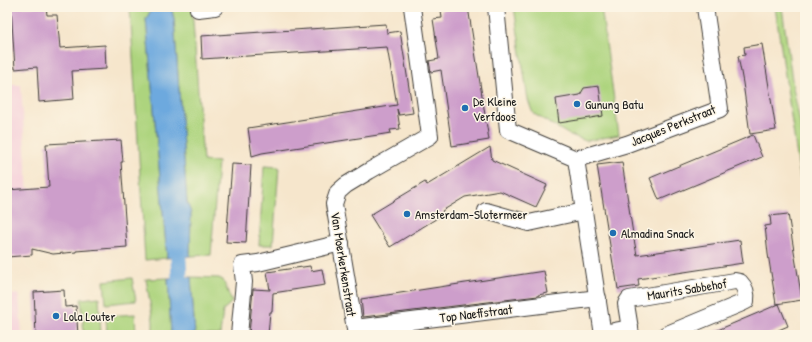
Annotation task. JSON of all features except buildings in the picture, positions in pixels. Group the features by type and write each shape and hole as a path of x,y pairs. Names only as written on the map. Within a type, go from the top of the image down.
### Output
{"street":[{"path":"198,8 215,7"},
{"name":"Van Moerkerkenstraat","path":"355,332 334,204 338,192 369,171 430,136 412,7"},
{"path":"496,7 508,130 576,159 603,334"},
{"name":"Jacques Perkstraat","path":"576,159 627,144 720,109 705,7"},
{"path":"486,211 529,223 584,211"},
{"path":"239,335 244,282 242,265 258,263 341,243"},
{"name":"Maurits Sabbehof","path":"603,334 630,332 626,304 629,299 735,282 740,282 743,285 747,297 746,301 742,304 666,335"},
{"name":"Top Naeffstraat","path":"355,332 598,298"}],"shaded area":[{"path":"7,85 21,85 32,257 7,259"},
{"path":"19,294 22,335 7,335 7,295"}],"green space":[{"path":"130,7 153,7 146,19 167,258 145,260"},
{"path":"171,7 192,7 203,161 218,162 211,255 190,256 191,213 187,202 174,19"},
{"path":"514,7 601,7 619,135 586,141 568,134 534,114 528,100"},
{"path":"775,7 782,7 793,87 805,148 805,211"},
{"path":"264,166 279,167 273,245 259,245"},
{"path":"191,277 219,278 223,280 232,302 223,310 220,335 195,335"},
{"path":"132,278 136,301 106,304 104,281"},
{"path":"168,278 171,335 153,335 153,321 146,279"},
{"path":"99,297 101,335 84,335 81,299"},
{"path":"135,314 136,335 107,335 106,316"}],"water":[{"path":"153,7 171,7 174,19 187,202 191,213 190,256 167,258 146,19"},
{"path":"191,277 195,335 171,335 168,278"}],"waterway":[{"path":"177,235 183,335"}],"place":[{"name":"Gunung Batu","path":"577,104"},
{"name":"De Kleine Verfdoos","path":"465,108"},
{"name":"Amsterdam-Slotermeer","path":"407,214"},
{"name":"Almadina Snack","path":"613,233"},
{"name":"Lola Louter","path":"56,316"}]}
